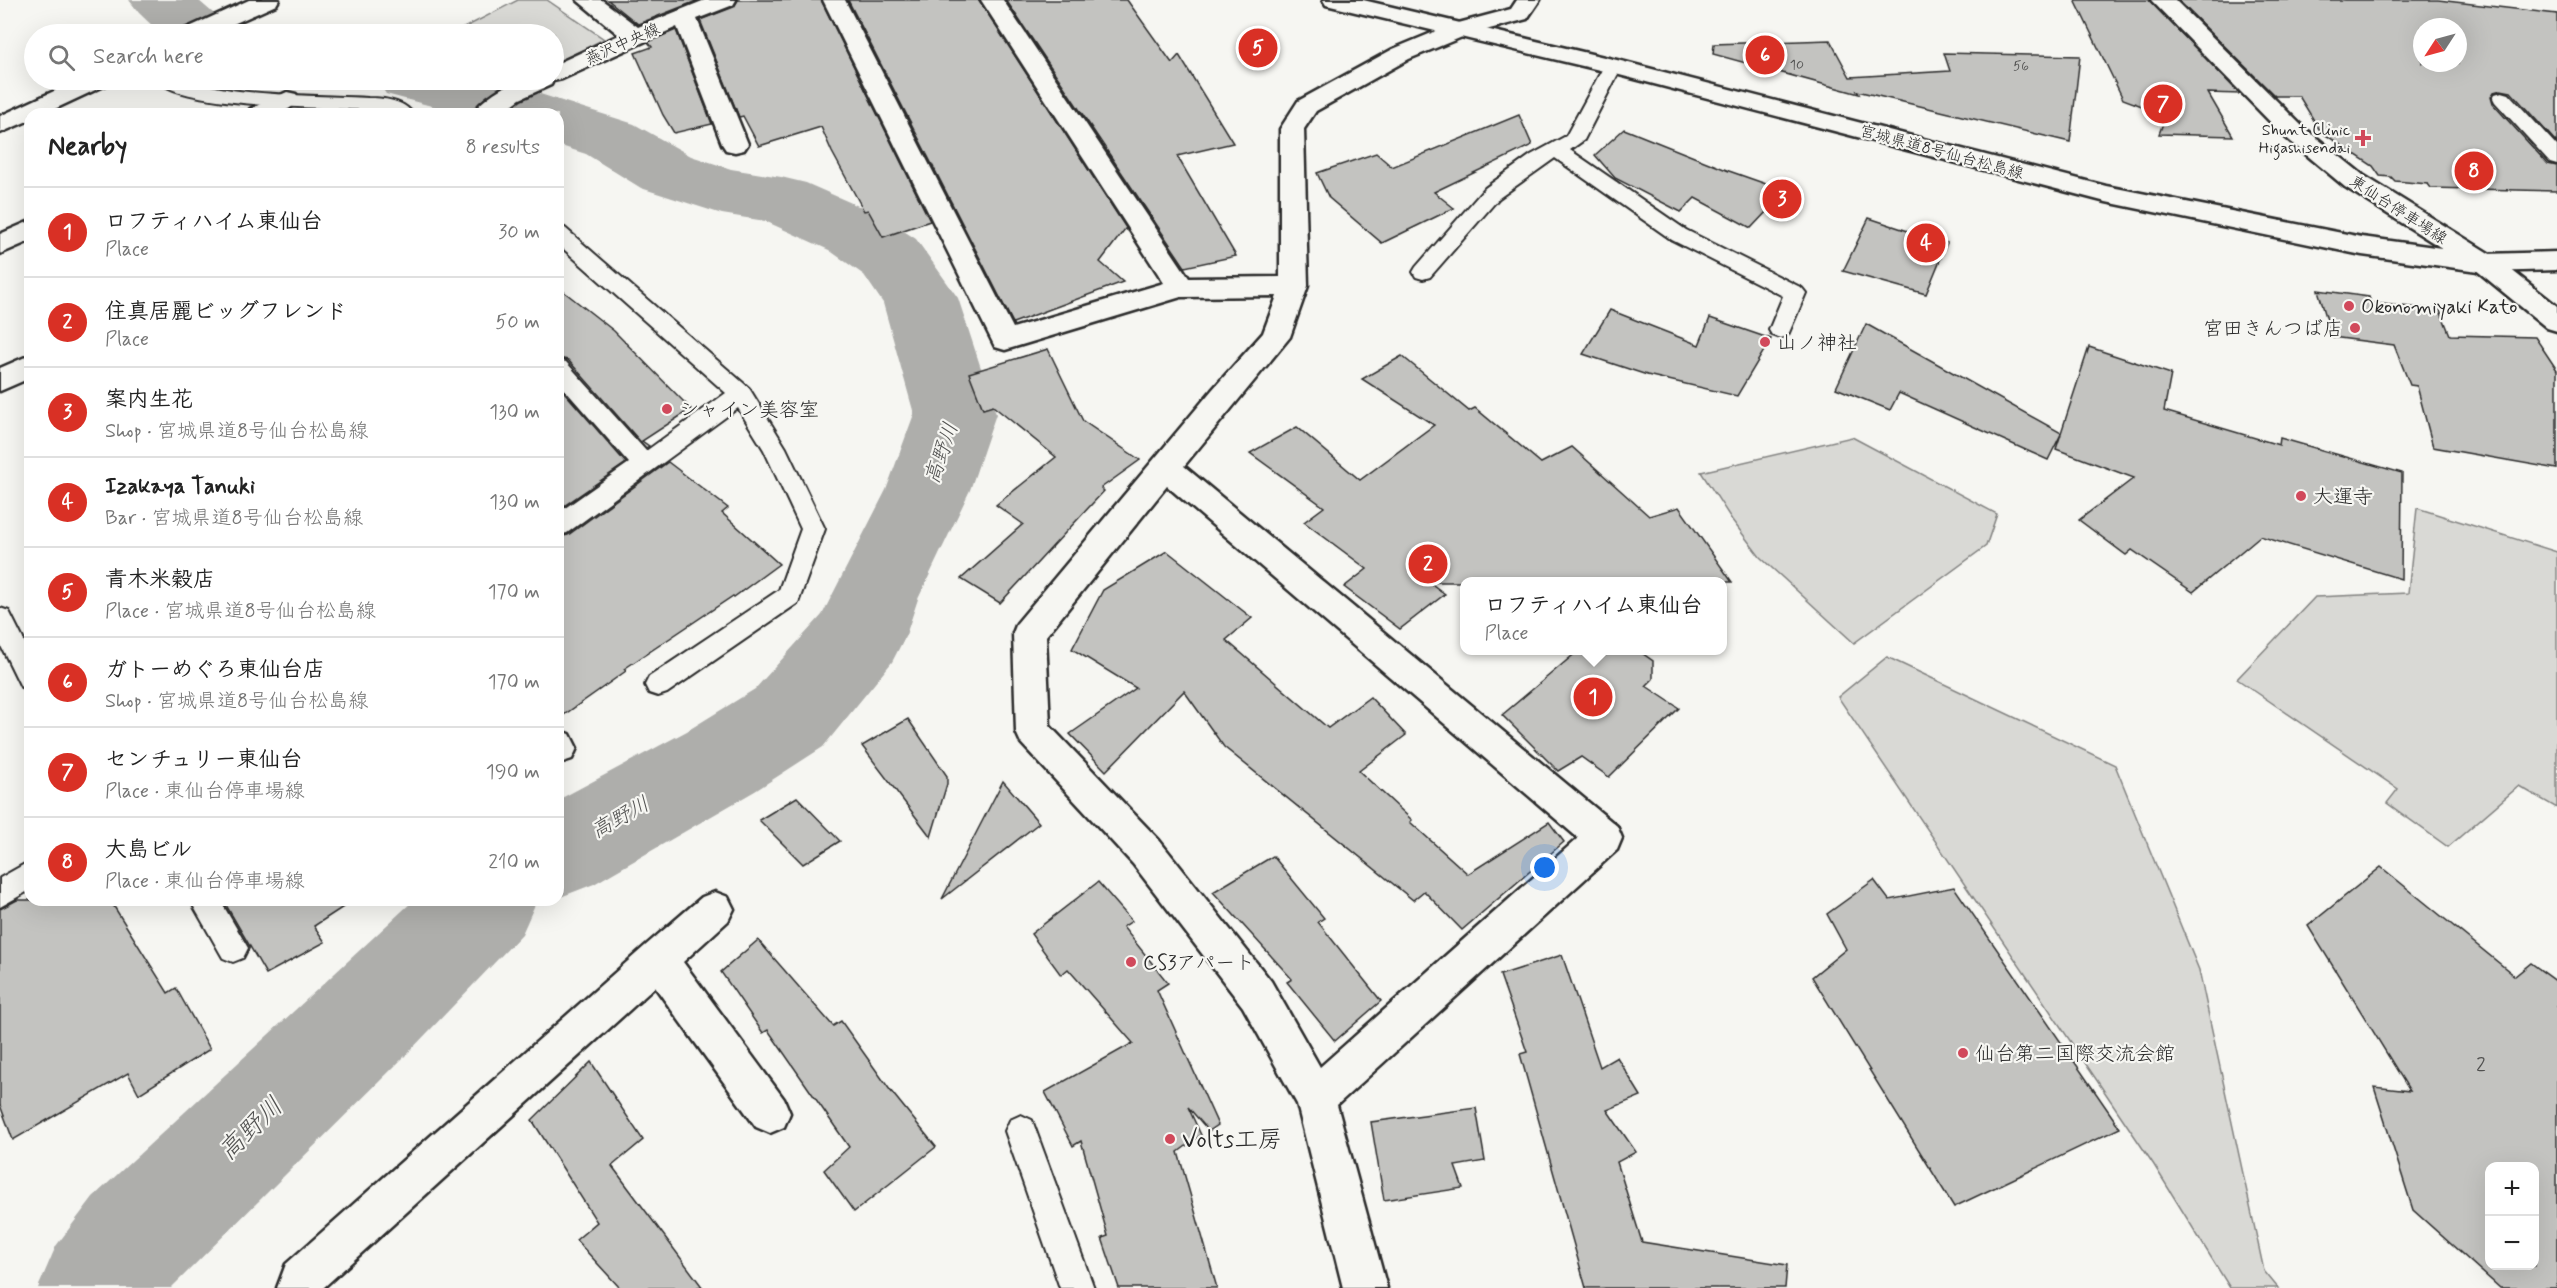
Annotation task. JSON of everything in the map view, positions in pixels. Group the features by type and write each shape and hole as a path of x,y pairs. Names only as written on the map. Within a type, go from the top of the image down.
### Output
{"street":[{"path":"216,24 268,0"},
{"path":"588,0 635,36"},
{"name":"燕沢中央線","path":"564,69 635,36 725,0"},
{"path":"834,0 1005,340 1180,288 1294,286"},
{"path":"992,0 1180,288"},
{"name":"宮城県道8号仙台松島線","path":"1334,0 1465,16 1613,66 2106,194 2362,246 2485,263 2557,261"},
{"path":"1365,1288 1315,1098 1257,994 1146,852 1033,732 1029,633 1165,467 1276,337 1294,286 1292,129 1307,106 1465,16 1519,14 1529,0"},
{"name":"東仙台停車場線","path":"2162,0 2293,131 2354,181 2485,263 2557,321"},
{"path":"684,16 735,144"},
{"path":"46,108 79,90"},
{"path":"492,108 521,90"},
{"path":"271,108 288,99"},
{"path":"0,125 24,117"},
{"path":"0,245 24,233"},
{"path":"0,381 24,368"},
{"path":"1165,467 1604,838 1315,1098"},
{"path":"300,1288 301,1278 715,909"},
{"path":"658,959 770,1113"}],"lane":[{"path":"1423,272 1492,193 1538,159 1574,140 1613,66"},
{"path":"196,90 288,99 384,104 392,108"},
{"path":"2502,98 2557,158"},
{"path":"1556,149 1678,235 1795,293 1780,330"},
{"path":"564,238 741,394 774,448 813,529 789,596 658,685"},
{"path":"564,375 644,464"},
{"path":"564,522 741,394"},
{"path":"0,618 24,667"},
{"path":"0,894 24,878"},
{"path":"208,906 233,948"},
{"path":"1021,1131 1077,1288"}],"shaded area":[{"path":"518,0 547,0 604,39 564,59 564,24 471,24"},
{"path":"1852,437 1997,514 1986,546 1854,643 1760,557 1732,520 1701,472"},
{"path":"2417,508 2557,552 2557,808 2519,786 2448,847 2387,803 2398,789 2237,679 2315,597 2408,593"},
{"path":"1887,657 2115,765 2199,970 2264,1271 2278,1288 2230,1288 2154,1165 1838,697"}],"building":[{"path":"608,0 699,0 638,24"},
{"path":"738,0 821,0 930,221 883,237 868,210 864,211 821,127 759,146 743,116 739,117 700,20 734,7"},
{"path":"848,0 979,0 1128,231 1125,229 1100,262 1123,282 1013,323"},
{"path":"1006,0 1127,0 1172,63 1179,55 1233,143 1177,156 1236,256 1185,267"},
{"path":"2075,0 2149,0 2240,94 2208,93 2233,136 2159,134 2166,115 2123,99"},
{"path":"2178,0 2438,0 2557,14 2557,143 2511,92 2501,90 2494,92 2491,97 2493,104 2548,164 2557,166 2557,191 2431,188 2428,184 2395,181 2391,177 2380,176 2373,166 2321,132 2299,96 2275,96"},
{"path":"676,30 712,124 674,133 663,115 635,53 652,47 648,42"},
{"path":"1830,40 1850,77 1950,71 1944,53 2080,56 2070,142 1857,91 1859,94 1713,54 1714,44"},
{"path":"1519,115 1532,145 1434,192 1454,208 1382,243 1329,198 1317,173 1376,153 1392,167"},
{"path":"1624,129 1786,191 1751,228 1695,198 1681,212 1615,178 1595,155"},
{"path":"1869,218 1947,243 1926,294 1843,271"},
{"path":"2318,290 2369,297 2371,303 2440,310 2450,335 2535,337 2557,370 2557,469 2433,447 2417,386 2410,385 2394,345 2332,337"},
{"path":"564,292 614,331 691,409 642,441 649,446 646,448 568,360 564,359"},
{"path":"1610,310 1699,345 1710,318 1771,339 1737,396 1647,375 1583,354"},
{"path":"1866,324 2061,433 2089,347 2171,374 2164,411 2279,445 2280,438 2402,473 2401,579 2260,536 2193,592 2132,550 2126,555 2079,520 2134,478 2056,449 2061,434 2048,460 1899,393 1890,410 1836,388"},
{"path":"1048,349 1083,421 1140,460 1101,488 1104,491 1000,603 961,579 1023,524 996,505 1056,457 993,406 983,409 969,373"},
{"path":"1402,356 1469,411 1475,408 1541,463 1572,447 1649,516 1679,507 1732,582 1727,582 1727,577 1460,577 1460,582 1429,582 1445,594 1400,629 1344,587 1367,569 1304,522 1324,507 1250,453 1297,427 1360,480 1434,425 1362,379"},
{"path":"564,392 626,463 564,506"},
{"path":"668,462 728,508 722,513 779,564 734,597 624,669 626,671 564,715 564,536"},
{"path":"1167,551 1252,618 1226,640 1328,728 1370,697 1406,735 1359,771 1412,820 1410,822 1468,874 1549,822 1564,842 1462,930 1424,891 1413,900 1224,747 1184,691 1106,771 1070,734 1136,688 1072,649 1103,590"},
{"path":"1573,655 1645,655 1653,661 1653,679 1646,686 1679,708 1609,777 1581,757 1558,771 1502,715"},
{"path":"908,719 947,776 947,784 931,837 862,746"},
{"path":"1003,781 1039,823 942,899"},
{"path":"797,797 840,841 803,864 759,820"},
{"path":"1273,856 1324,918 1318,922 1381,1001 1335,1041 1287,982 1292,979 1213,892"},
{"path":"2381,867 2515,976 2531,963 2557,982 2557,1288 2500,1288 2413,1210 2374,1087 2410,1091 2308,926"},
{"name":"仙台第二国際交流会館","path":"1874,880 1889,900 1954,887 2120,1128 1954,1207 1812,977 1846,949 1827,914"},
{"path":"1098,882 1132,921 1123,927 1168,983 1157,990 1218,1125 1209,1131 1188,1107 1201,1135 1178,1152 1217,1288 1119,1288 1102,1238 1108,1236 1081,1141 1073,1146 1045,1092 1133,1043 1068,969 1061,975 1031,934"},
{"path":"17,900 24,900 24,906 114,906 168,993 176,988 210,1049 139,1094 128,1073 13,1140 0,1105 0,909"},
{"path":"226,906 345,906 314,926 325,942 266,974"},
{"path":"758,940 833,1026 841,1021 890,1090 936,1147 854,1212 824,1170 849,1147 768,1030 763,1033 721,972"},
{"path":"1562,955 1600,1067 1617,1057 1641,1096 1607,1110 1636,1152 1617,1162 1642,1242 1787,1265 1785,1288 1586,1288 1520,1054 1527,1052 1500,975"},
{"path":"591,1062 643,1140 612,1166 703,1288 620,1288 576,1240 597,1222 532,1120"},
{"path":"1476,1108 1485,1161 1455,1166 1463,1188 1384,1200 1371,1122"}],"waterway":[{"name":"高野川","path":"161,0 187,24"},
{"name":"高野川","path":"451,90 513,108"},
{"name":"高野川","path":"564,124 610,139 666,172 722,191 781,200 855,233 890,257 920,298 955,414 928,490 873,599 860,635 789,718 721,761 564,849"},
{"name":"高野川","path":"98,1288 135,1239 367,1019 480,906"}],"place":[{"name":"青木米穀店","path":"1258,48"},
{"name":"ガトーめぐろ東仙台店","path":"1765,55"},
{"name":"センチュリー東仙台","path":"2163,104"},
{"name":"Shunt Clinic Higashisendai","path":"2363,138"},
{"name":"大島ビル","path":"2474,171"},
{"name":"案内生花","path":"1782,199"},
{"name":"Izakaya Tanuki","path":"1926,243"},
{"name":"Okonomiyaki Kato","path":"2349,306"},
{"name":"宮田きんつば店","path":"2355,328"},
{"name":"山ノ神社","path":"1765,342"},
{"name":"シャイン美容室","path":"667,409"},
{"name":"大運寺","path":"2301,496"},
{"name":"住真居麗ビッグフレンド","path":"1428,564"},
{"name":"ロフティハイム東仙台","path":"1593,697"},
{"name":"CS3アパート","path":"1131,962"},
{"name":"仙台第二国際交流会館","path":"1963,1053"},
{"name":"Volts工房","path":"1170,1139"}]}
